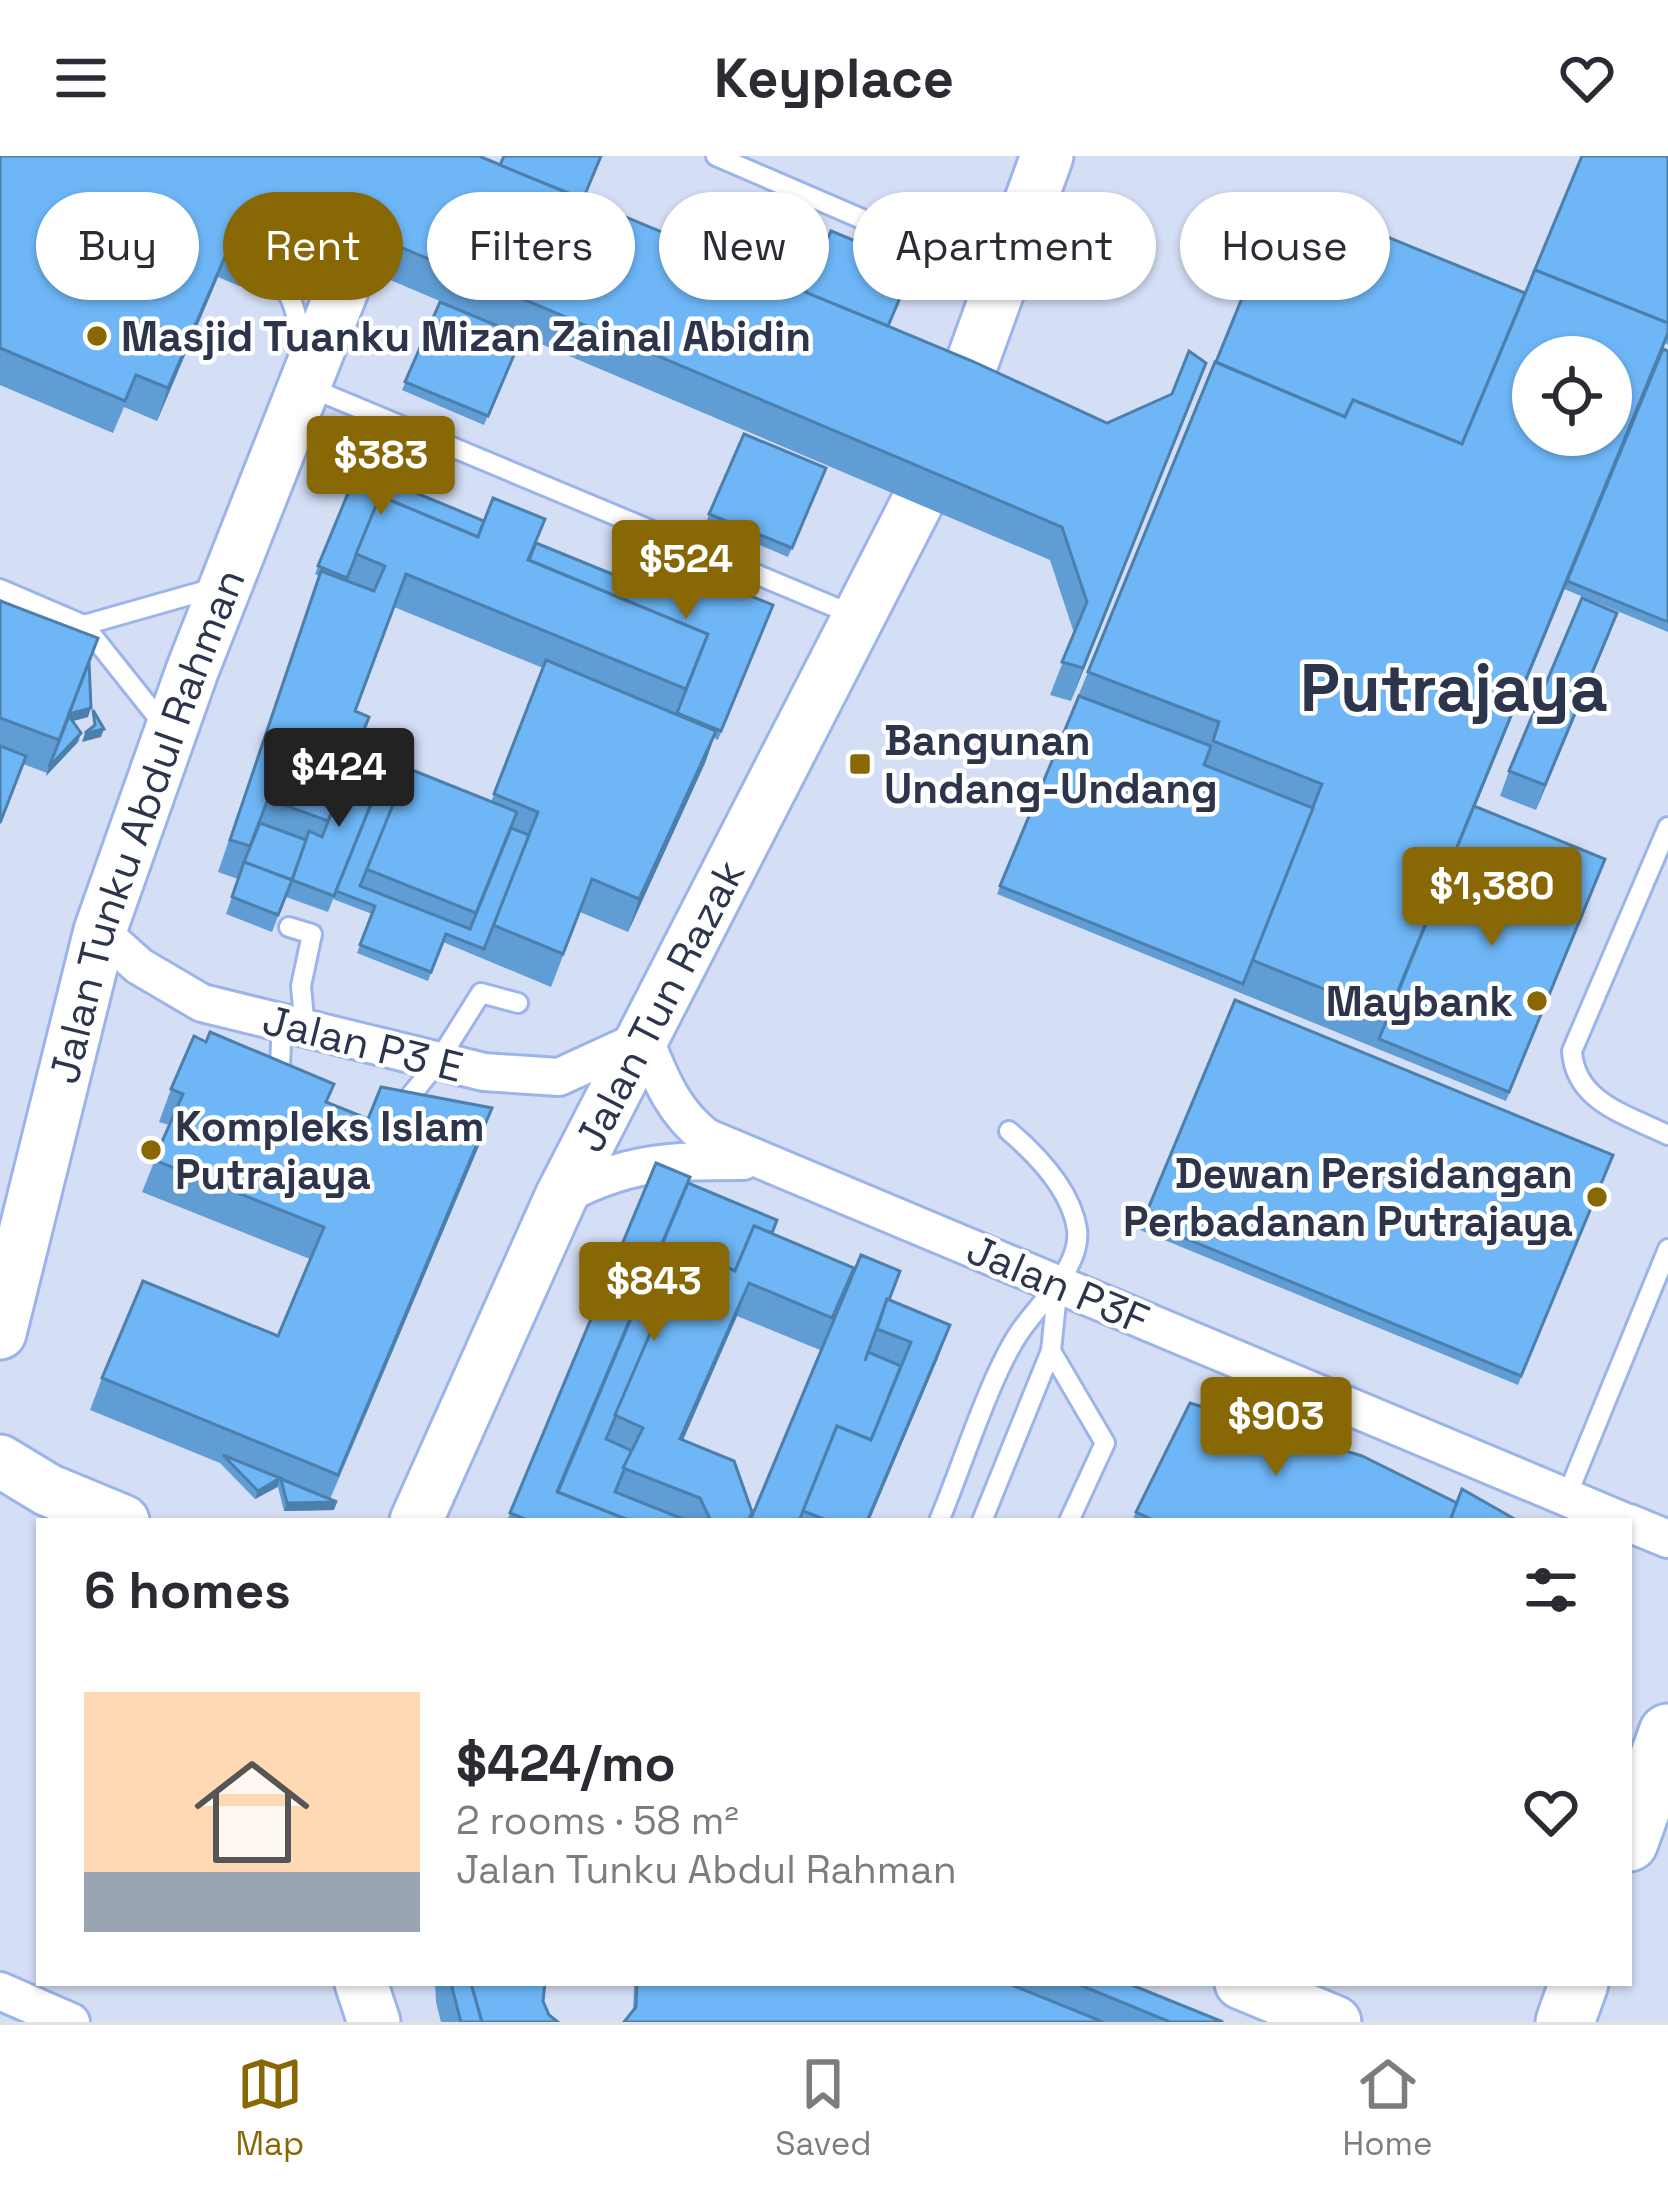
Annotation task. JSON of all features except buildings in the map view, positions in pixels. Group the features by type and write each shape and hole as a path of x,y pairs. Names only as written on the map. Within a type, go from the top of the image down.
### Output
{"main road":[{"path":"1632,1834 1668,1733"},
{"path":"1565,2022 1578,1986"}],"street":[{"path":"1034,192 1047,156"},
{"name":"Jalan Tunku Abdul Rahman","path":"0,1333 100,931 169,732 338,300"},
{"path":"961,393 996,300"},
{"name":"Jalan Tun Razak","path":"417,1518 562,1196 918,501"},
{"name":"Jalan P3 E","path":"100,931 139,966 202,1003 437,1063 559,1077 644,1038"},
{"name":"Jalan P3F","path":"644,1038 667,1093 686,1122 758,1161 1616,1518"},
{"name":"Jalan P3F","path":"562,1196 607,1172 644,1163 758,1161"},
{"path":"0,1461 48,1490 116,1518"},
{"name":"Jalan P3F","path":"1632,1524 1668,1539"},
{"path":"362,1986 374,2022"},
{"path":"1248,1986 1335,2022"},
{"path":"0,1991 71,2022"}],"lane":[{"path":"716,156 853,215"},
{"path":"294,300 303,390 861,617"},
{"path":"84,625 227,584"},
{"path":"0,590 84,625 169,732"},
{"path":"1668,827 1573,1051 1574,1075 1590,1096 1668,1136"},
{"path":"276,1107 312,934 290,927"},
{"path":"389,1121 437,1063 481,993 518,1003"},
{"path":"983,1518 1051,1351 1058,1283 1077,1230 1067,1201 1036,1155 1009,1131"},
{"path":"1566,1498 1668,1250"},
{"path":"940,1518 1016,1336 1058,1283"},
{"path":"1051,1351 1105,1443 1070,1518"}],"place":[{"name":"Masjid Tuanku Mizan Zainal Abidin","path":"97,336"},
{"name":"Bangunan Undang-Undang","path":"860,764"},
{"name":"Maybank","path":"1537,1001"},
{"name":"Kompleks Islam Putrajaya","path":"151,1150"},
{"name":"Dewan Persidangan Perbadanan Putrajaya","path":"1597,1197"}],"district":[{"name":"Putrajaya","path":"1454,688"}]}
